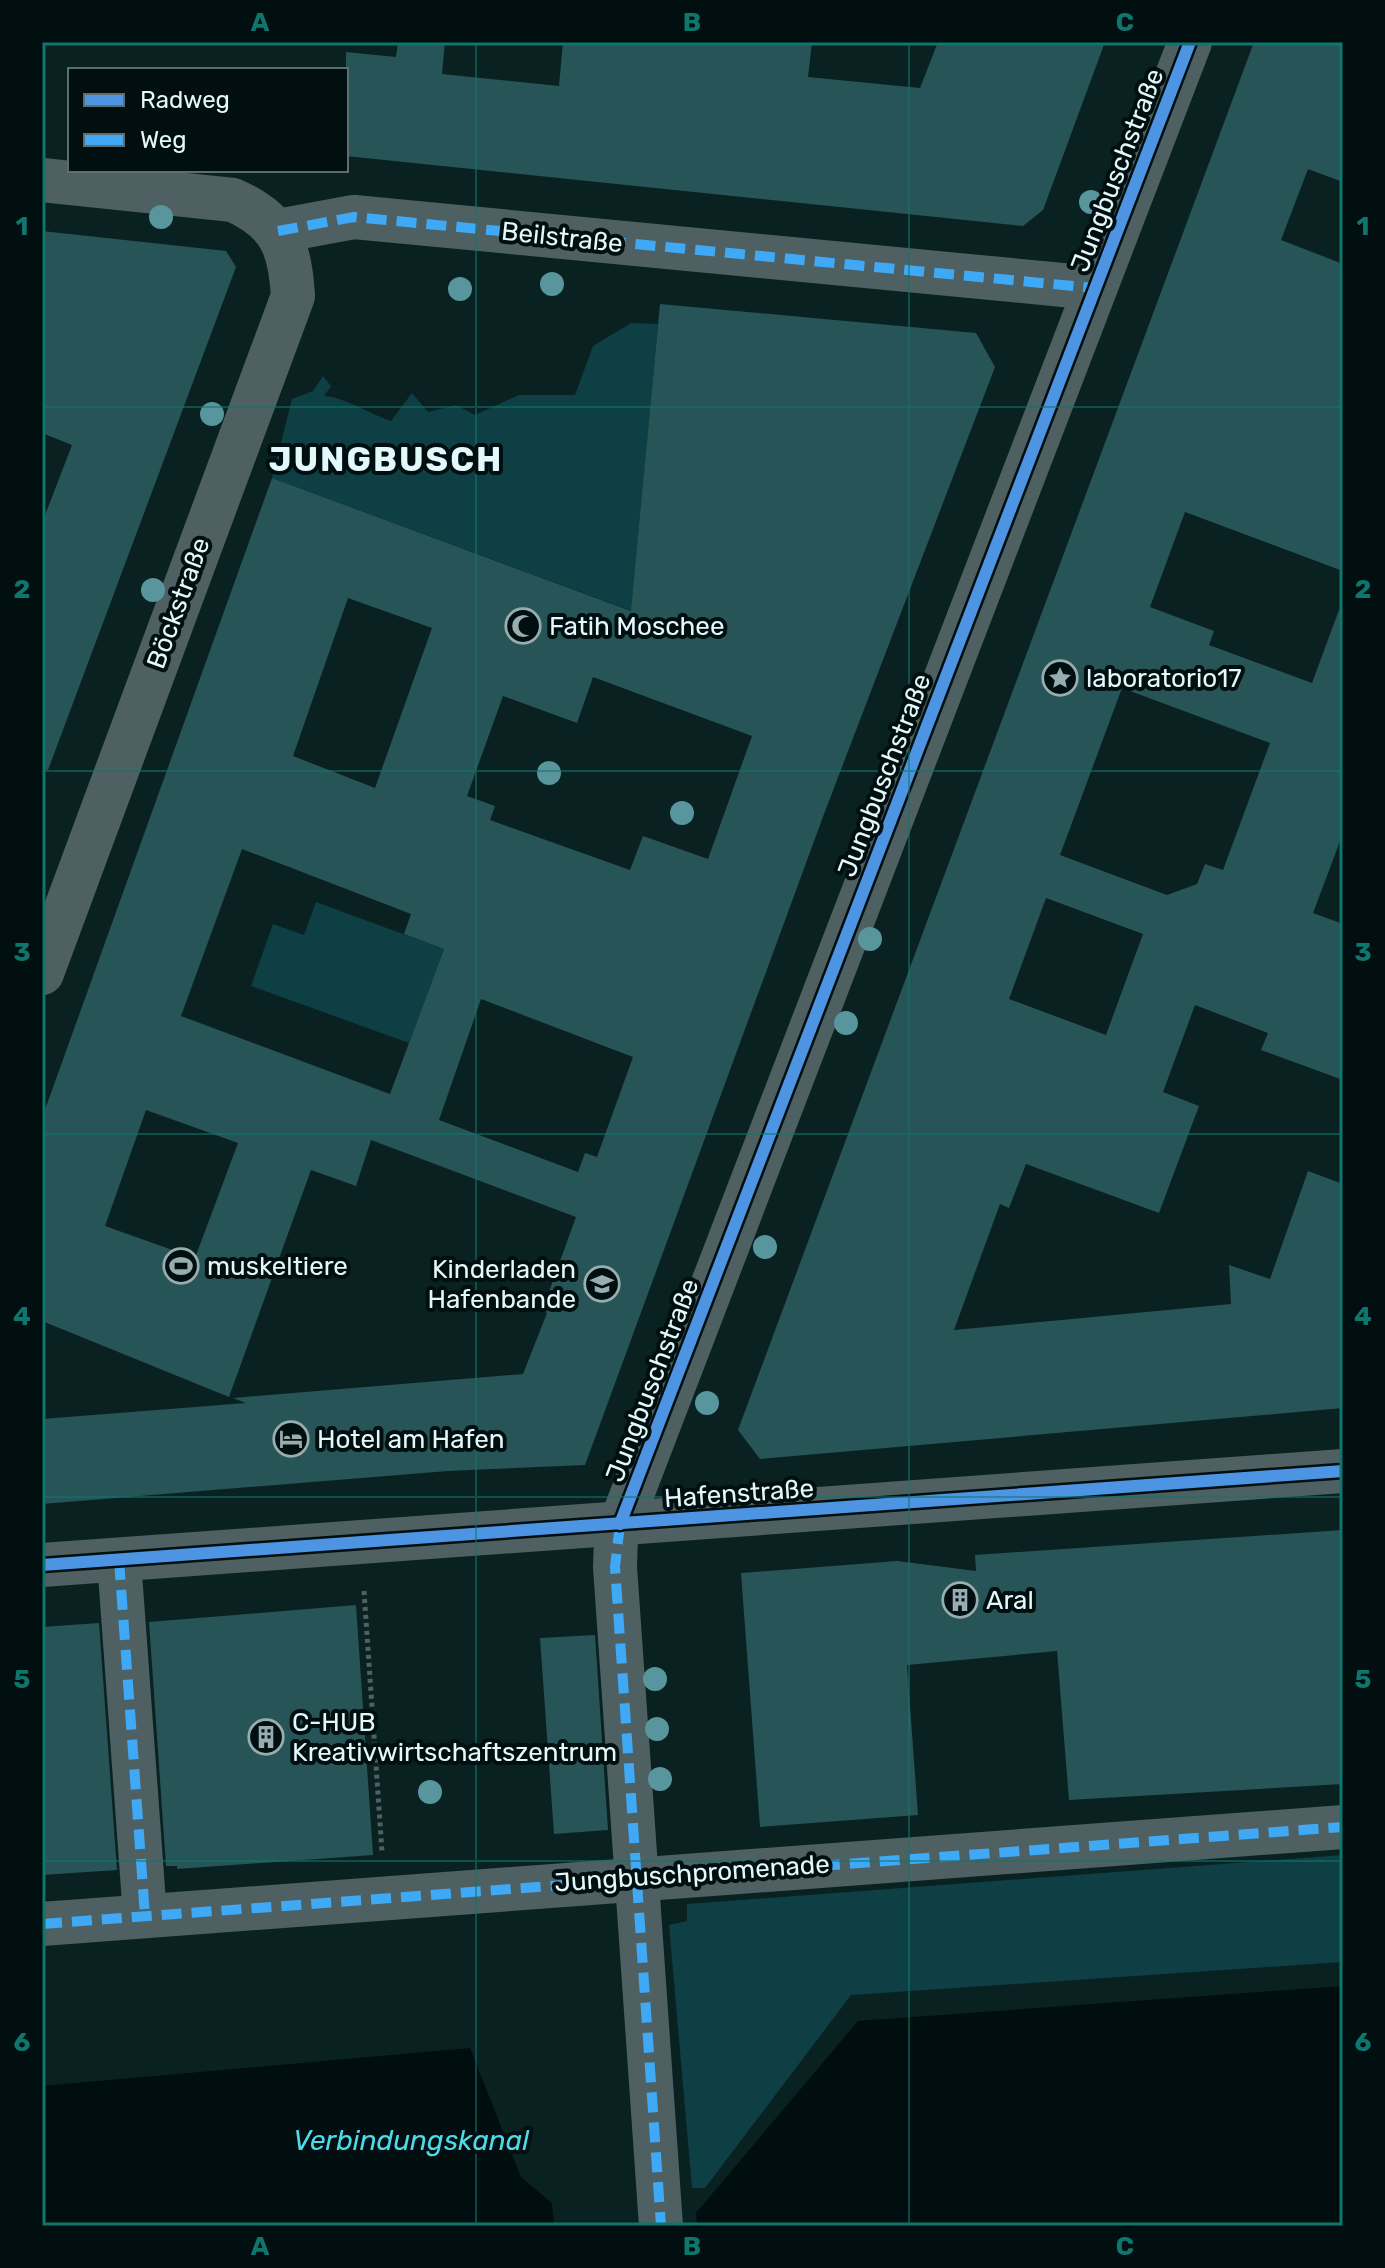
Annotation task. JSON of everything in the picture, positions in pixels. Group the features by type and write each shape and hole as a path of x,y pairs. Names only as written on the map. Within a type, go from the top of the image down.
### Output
{"street":[{"name":"Jungbuschstraße","path":"661,2225 615,1567 620,1524 1190,42"},
{"path":"42,180 233,200 257,211 278,231"},
{"name":"Beilstraße","path":"278,231 354,217 1094,288"},
{"name":"Böckstraße","path":"42,973 293,296 292,270 278,231"},
{"name":"Hafenstraße","path":"42,1565 1343,1471"},
{"path":"119,1560 145,1916"},
{"name":"Jungbuschpromenade","path":"42,1924 636,1877 1343,1827"}],"path":[{"path":"360,1542 386,1897"}],"shaded area":[{"path":"631,323 658,324 632,611 272,478 292,399 313,391 323,376 331,386 324,396 348,402 391,421 412,393 428,412 456,405 475,415 519,395 575,395 593,346"},
{"path":"316,902 444,949 409,1043 251,986 273,924 304,935"},
{"path":"1343,1855 1343,1962 851,1995 705,2188 692,2188 669,1925 687,1921 687,1904"}],"water":[{"path":"1343,1986 1343,2226 697,2226 696,2213 858,2021"},
{"name":"Verbindungskanal","path":"470,2048 521,2177 552,2203 554,2226 42,2226 42,2086"}],"building":[{"path":"398,42 445,42 442,74 559,86 563,42 812,42 808,77 920,88 938,42 1105,42 1043,210 1023,226 348,156 346,52 396,57"},
{"path":"1254,42 1343,42 1343,182 1308,169 1281,240 1343,264 1343,571 1185,512 1150,607 1214,631 1209,645 1312,683 1339,610 1343,611 1343,833 1313,913 1343,924 1343,1080 1261,1050 1268,1033 1195,1005 1163,1092 1199,1106 1159,1213 1026,1164 1009,1208 1000,1204 954,1330 1231,1304 1229,1265 1270,1279 1308,1171 1343,1184 1343,1408 760,1459 738,1430","holes":["1122,688 1270,743 1223,870 1205,864 1197,884 1167,895 1060,855","1046,898 1143,934 1106,1035 1009,999"]},
{"path":"42,231 226,251 236,267 48,770 42,769 42,523 72,445 42,433"},
{"path":"660,304 976,333 995,367 824,814 585,1465 448,1471 42,1504 42,1419 246,1403 233,1398 523,1374 547,1313 542,1311 576,1217 371,1140 356,1186 311,1170 229,1397 42,1321 42,1118 272,478 631,611","holes":["348,598 432,628 375,788 293,756","593,677 752,736 708,859 643,836 630,870 490,820 495,806 467,796 503,696 577,723","242,849 411,914 404,934 444,949 390,1094 181,1016","481,999 633,1057 597,1157 585,1153 578,1172 439,1120","146,1110 238,1143 195,1258 105,1226"]},
{"path":"1343,1530 1343,1784 1069,1800 1057,1651 907,1665 918,1815 760,1827 741,1573 897,1561 976,1571 975,1555"},
{"name":"C-HUB Kreativwirtschaftszentrum","path":"356,1605 373,1855 177,1869 177,1866 166,1866 149,1622"},
{"path":"99,1623 117,1870 42,1875 42,1627"},
{"path":"595,1635 608,1830 554,1834 540,1638"}],"marked path":[{"path":"278,231 354,217 1094,288"},
{"path":"620,1524 615,1567 661,2226"},
{"path":"119,1560 145,1916"},
{"path":"42,1924 1343,1827"}],"cycle path":[{"path":"620,1524 1190,42"},
{"path":"42,1565 1343,1471"}],"place":[{"name":"Fatih Moschee","path":"523,626"},
{"name":"laboratorio17","path":"1060,678"},
{"name":"muskeltiere","path":"181,1266"},
{"name":"Kinderladen Hafenbande","path":"602,1284"},
{"name":"Hotel am Hafen","path":"291,1439"},
{"name":"Aral","path":"960,1600"},
{"name":"C-HUB Kreativwirtschaftszentrum","path":"266,1737"}],"district":[{"name":"JUNGBUSCH","path":"386,459"}]}
